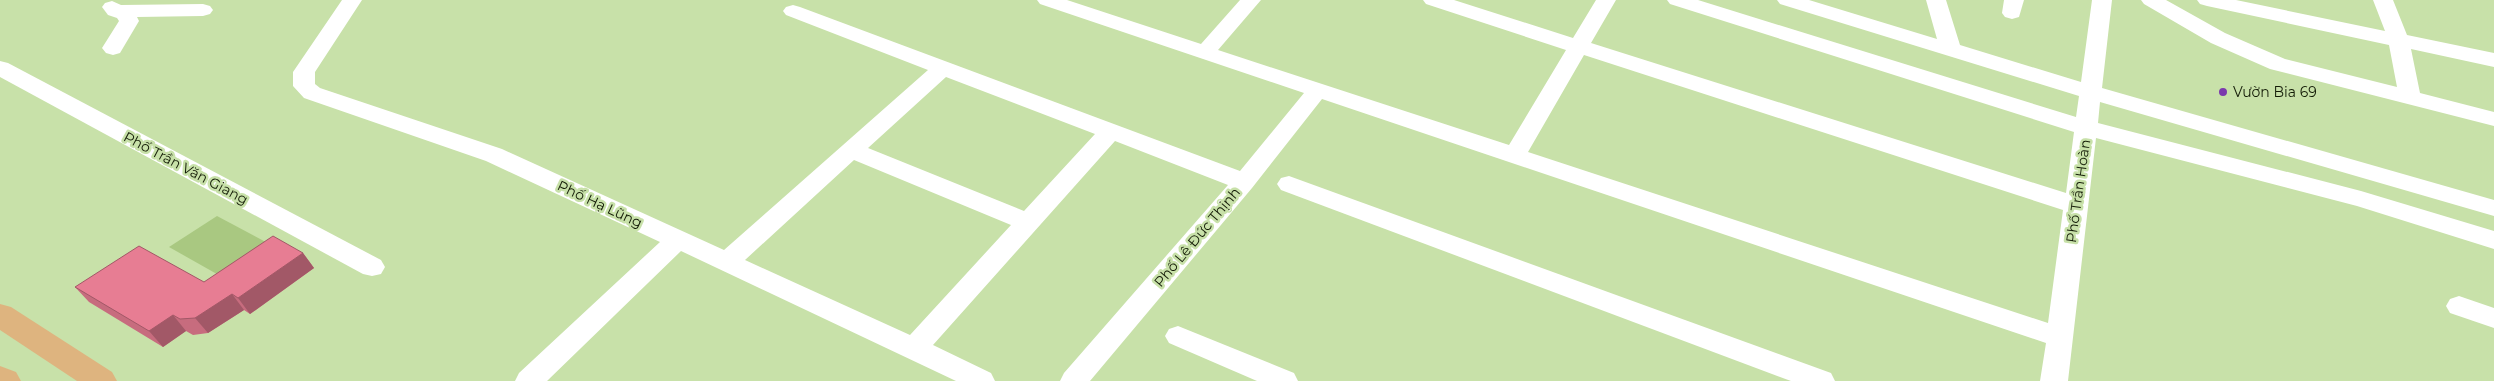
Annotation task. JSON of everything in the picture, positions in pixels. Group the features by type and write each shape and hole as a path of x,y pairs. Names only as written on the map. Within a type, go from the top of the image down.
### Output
{"main road":[{"path":"0,315 101,381"},
{"path":"0,378 5,381"}],"street":[{"name":"Phố Hạ Lũng","path":"352,0 304,72 304,86 312,93 494,155 725,263 914,348 981,381"},
{"path":"1047,0 2059,337"},
{"path":"1205,52 1251,0"},
{"path":"1433,0 2076,205"},
{"path":"1514,156 1606,0"},
{"path":"1677,0 2088,128 2342,194 2494,240"},
{"path":"1787,0 1830,6 1951,50 2494,208"},
{"name":"Phố Trần Hoàn","path":"2054,381 2076,205 2088,128 2102,0"},
{"path":"2207,0 2494,60"},
{"path":"2383,0 2399,41 2410,99 2494,119"},
{"path":"114,6 203,10"},
{"path":"113,48 129,21 125,14 114,6"},
{"path":"793,11 1244,182"},
{"name":"Phố Trần Văn Giang","path":"0,68 372,268"},
{"path":"725,263 944,68"},
{"name":"Phố Lê Đức Thịnh","path":"1074,381 1244,182 1318,90"},
{"path":"914,348 1111,131"},
{"path":"851,150 1028,222"},
{"path":"1289,184 1821,381"},
{"path":"529,381 677,240"},
{"path":"2459,306 2494,318"},
{"path":"1178,336 1284,381"}],"lane":[{"path":"1936,0 1951,50"},
{"path":"2151,0 2218,38 2278,64 2410,99"}],"green space":[{"path":"217,216 279,249 231,282 169,247"}],"building":[{"path":"273,236 303,253 238,298 232,294 195,318 180,319 173,315 149,331 75,287 139,246 204,282"}],"place":[{"name":"Vườn Bia 69","path":"2223,92"}]}
